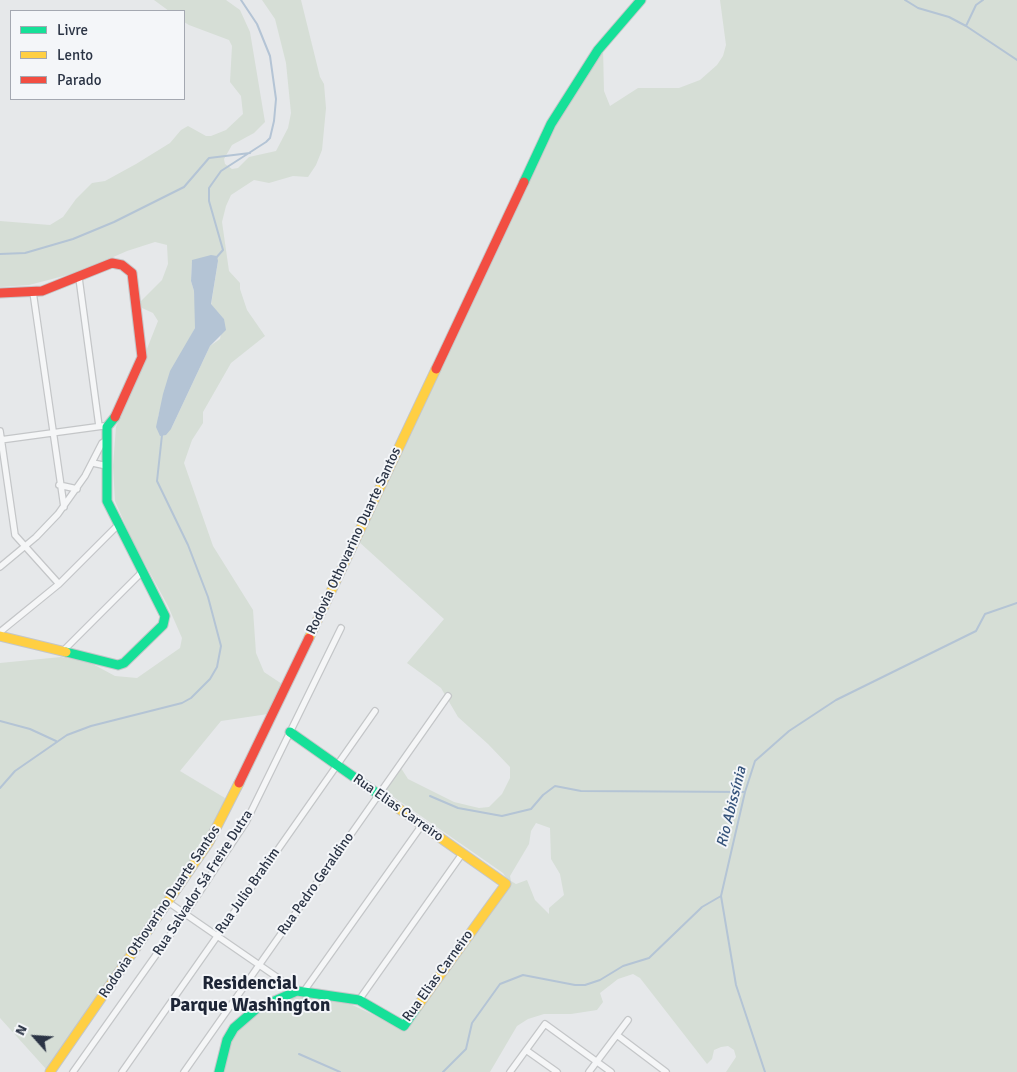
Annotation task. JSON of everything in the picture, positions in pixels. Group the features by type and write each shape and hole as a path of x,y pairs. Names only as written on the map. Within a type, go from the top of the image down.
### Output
{"street":[{"name":"Rodovia Othovarino Duarte Santos","path":"50,1072 209,842 232,802 551,124 598,50 637,2"},
{"path":"0,293 33,292 79,278 112,263 122,265 132,274 142,357 113,421 103,427 1,440"},
{"path":"0,636 118,665 124,663 163,625 164,613 107,501 107,440 103,427 79,278"},
{"path":"33,292 59,485 64,507"},
{"path":"0,431 15,535 59,584"},
{"path":"0,567 25,548 64,507 93,463 102,444 107,440"},
{"path":"93,463 107,466"},
{"path":"59,485 76,489"},
{"path":"0,632 59,584 119,524"},
{"path":"62,652 143,571"},
{"name":"Rua Salvador Sá Freire Dutra","path":"73,1072 185,914 246,822 341,628"},
{"name":"Rua Pedro Geraldino","path":"184,1072 448,696"},
{"name":"Rua Julio Brahim","path":"122,1072 375,711"},
{"name":"Rua Elias Carreiro","path":"290,732 506,884"},
{"path":"220,1072 227,1040 234,1028 256,1009 300,991 422,826"},
{"path":"359,1000 462,854"},
{"name":"Rua Elias Carneiro","path":"300,991 359,1000 404,1026 506,884"},
{"path":"168,902 259,966 300,991"},
{"path":"590,1072 628,1020"},
{"path":"510,1072 545,1024 611,1072"},
{"path":"617,1035 666,1072"},
{"path":"526,1050 556,1072"}],"shaded area":[{"path":"154,0 226,0 240,10 250,32 265,122 254,133 232,145 224,159 225,164 232,169 238,168 249,157 276,151 288,128 291,113 286,63 275,19 262,0 301,0 320,77 324,84 326,108 322,150 316,165 308,177 293,176 269,183 254,180 231,195 226,206 222,222 229,271 240,283 240,289 247,310 265,336 231,363 203,412 203,423 192,440 184,463 213,546 253,610 256,653 264,672 282,684 268,714 221,721 180,771 225,798 222,810 194,859 46,1069 0,1018 0,663 61,657 89,662 115,676 137,678 180,648 182,638 168,606 132,540 115,501 113,466 116,427 158,321 153,313 142,308 140,302 162,280 168,264 167,245 155,242 127,251 79,272 29,285 0,287 0,221 50,225 63,217 76,199 92,183 105,181 136,164 170,143 181,130 188,126 206,136 211,136 226,130 243,114 241,96 230,82 232,46 229,40 185,23 185,10 168,10","holes":["192,260 218,261 211,305 224,319 220,339 210,346 171,429 158,417 167,385 195,328 197,318 191,281"]},
{"path":"720,0 1017,0 1017,1072 726,1072 736,1057 734,1050 728,1046 714,1050 712,1059 707,1064 640,978 633,974 618,979 600,993 603,1002 597,1010 571,1014 544,1014 528,1019 517,1026 490,1072 221,1072 228,1045 236,1028 255,1014 291,996 310,995 342,1000 407,1031 444,971 510,884 503,873 385,791 401,768 408,779 454,802 479,808 489,807 502,794 510,778 510,767 458,717 441,688 407,663 444,619 358,541 560,113 603,48 604,91 610,106 638,88 679,88 700,80 717,65 723,56 726,45","holes":["536,823 550,828 551,859 560,874 564,895 549,908 549,914 535,900 527,880 516,884 511,881 510,876 529,844 531,831"]}],"water":[{"path":"211,255 217,256 218,261 211,304 224,319 226,330 210,346 171,429 166,435 160,436 156,427 170,371 195,328 194,291 191,281 192,260"}],"waterway":[{"path":"215,259 223,250 209,201 209,188 221,171 270,138 274,121 276,99 270,56 257,24 241,0"},
{"name":"Rio Abissínia","path":"905,0 918,8 949,17 966,26 1017,60"},
{"path":"966,26 976,5 983,0"},
{"path":"0,254 25,253 73,239 114,222 184,187 209,158 250,153"},
{"path":"0,788 15,771 67,735 91,726 182,703 191,698 210,679 217,667 221,646 208,597 188,545 157,481 162,435"},
{"name":"Rio Abissínia","path":"765,1072 736,985 721,896 745,792 755,761 789,731 836,700 976,631 985,614 1017,603"},
{"path":"0,721 30,729 56,741"},
{"path":"430,796 458,808 502,816 531,809 543,795 555,786 581,791 745,792"},
{"path":"443,1072 466,1049 472,1023 500,984 523,975 575,985 585,985 600,980 623,966 649,958 702,907 721,896"},
{"path":"299,1054 340,1072"}],"traffic: fast":[{"path":"524,182 551,124 598,50 641,0"},
{"path":"66,652 118,665 124,663 163,625 165,616 107,501 107,427 115,417"},
{"path":"290,732 388,801"},
{"path":"219,1072 227,1040 234,1028 256,1009 297,991 359,1000 404,1026 417,1007"}],"traffic: slow":[{"path":"309,638 436,369"},
{"path":"0,636 66,652"},
{"path":"50,1072 209,842 239,783"},
{"path":"388,801 506,884 417,1007"}],"traffic: jam":[{"path":"436,369 524,182"},
{"path":"0,293 42,291 112,263 122,265 132,273 142,357 115,417"},
{"path":"239,783 309,638"}],"district":[{"name":"Residencial Parque Washington","path":"250,995"}]}
